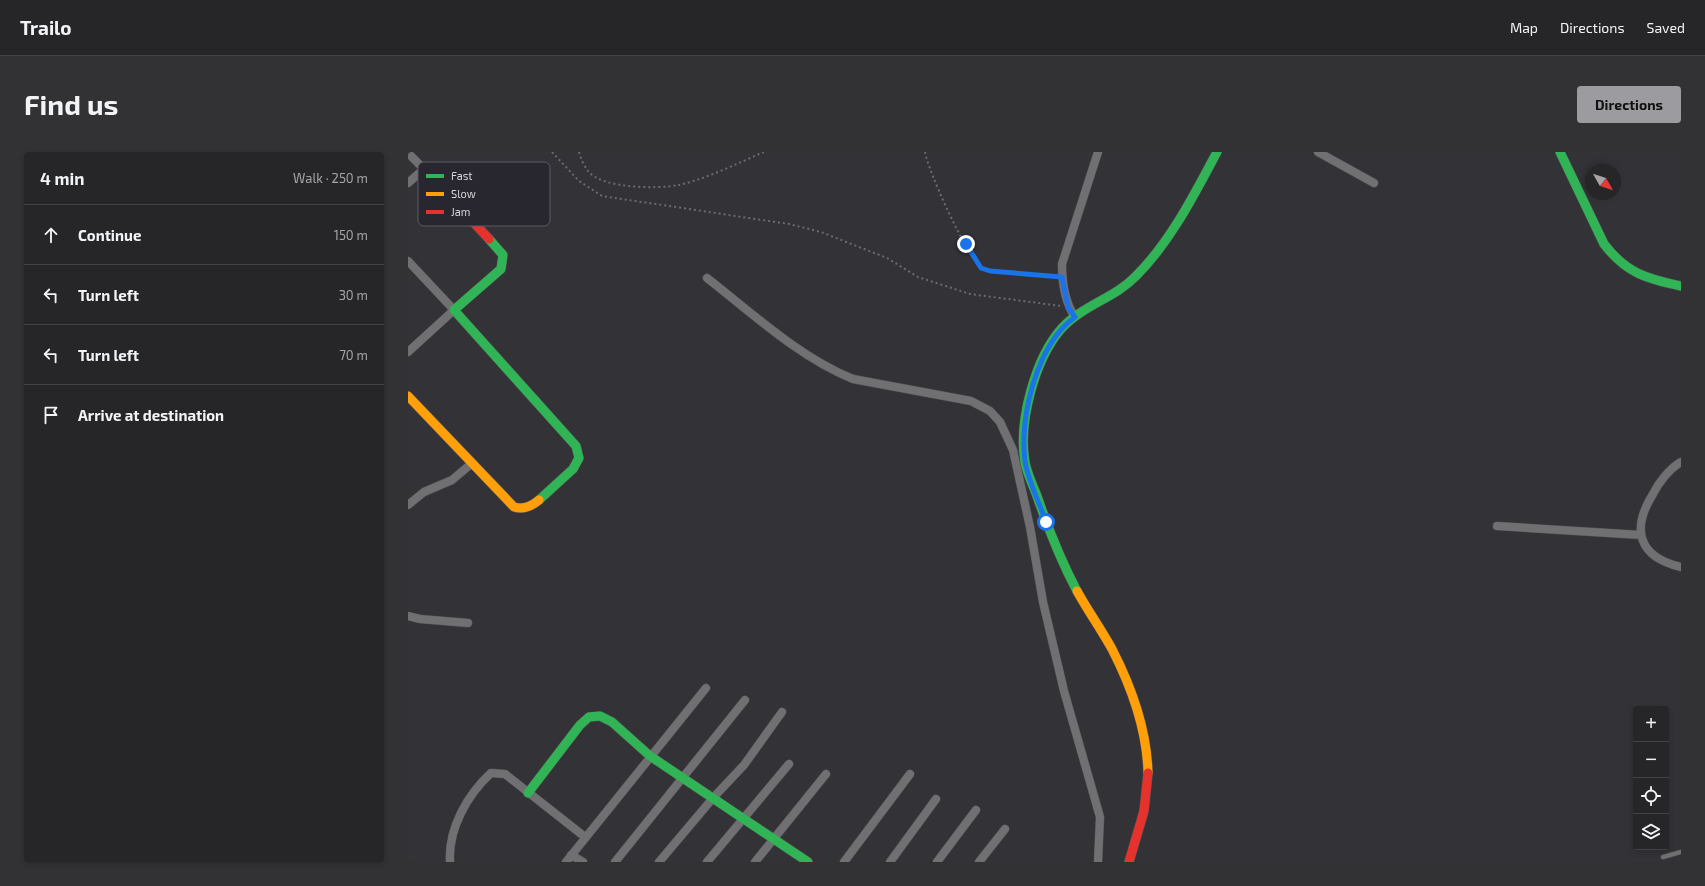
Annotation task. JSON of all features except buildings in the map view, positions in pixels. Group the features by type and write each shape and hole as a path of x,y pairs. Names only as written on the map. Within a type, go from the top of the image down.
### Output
{"street":[{"path":"408,152 418,163"},
{"path":"1075,317 1068,307 1062,277 1062,264 1098,152"},
{"path":"1129,862 1145,803 1147,759 1137,715 1116,658 1071,582 1051,536 1025,462 1024,438 1026,413 1035,377 1049,345 1069,321 1121,289 1137,276 1157,252 1173,228 1217,152"},
{"path":"1318,152 1374,183"},
{"path":"1560,152 1604,244 1613,257 1636,274 1651,280 1681,286"},
{"path":"408,183 418,174"},
{"path":"408,352 500,269 503,263 503,255 476,226"},
{"path":"408,261 576,446 579,458 573,469 534,504 522,509 514,507 471,464 408,396"},
{"path":"707,278 822,365 836,372 853,379 971,401 990,411 1000,422 1013,450 1030,527 1043,602 1062,683 1100,818 1098,862"},
{"path":"1681,462 1676,465 1657,486 1643,509 1640,526 1641,535 1657,558 1668,564 1681,566"},
{"path":"408,506 424,492 452,480 471,464"},
{"path":"1497,526 1641,535"},
{"path":"408,616 420,619 468,622"},
{"path":"566,862 706,688"},
{"path":"615,862 684,778 745,700"},
{"path":"659,862 713,798 744,765 782,712"},
{"path":"528,793 580,725 589,717 600,716 612,722 650,756 808,862"},
{"path":"706,862 789,764"},
{"path":"450,862 449,850 452,834 463,809 483,780 491,773 505,774 585,837"},
{"path":"755,862 826,774"},
{"path":"844,862 910,774"},
{"path":"890,862 936,799"},
{"path":"937,862 976,810"},
{"path":"978,862 1005,829"},
{"path":"571,855 583,862"}],"lane":[{"path":"1664,857 1681,852"}],"path":[{"path":"552,152 579,181 602,196 789,224 828,235 887,258 918,277 970,294 1050,306 1068,307"},
{"path":"579,152 589,173 597,178 616,184 648,188 679,185 764,152"},
{"path":"925,152 932,175 945,204 981,268 990,271 1062,277"}],"traffic: fast":[{"path":"1077,591 1055,544 1025,462 1023,446 1024,428 1031,391 1044,356 1052,341 1062,328 1079,313 1128,284 1149,262 1181,217 1217,152"},
{"path":"1560,152 1604,244 1612,254 1629,268 1638,273 1658,281 1681,286"},
{"path":"489,239 503,255 501,269 454,310 576,446 579,458 573,469 539,500"},
{"path":"528,793 580,725 589,717 600,716 612,722 650,756 808,862"}],"traffic: slow":[{"path":"408,396 514,507 528,507 539,500"},
{"path":"1077,591 1112,649 1126,678 1137,709 1145,741 1148,773"}],"traffic: jam":[{"path":"477,226 489,239"},
{"path":"1129,862 1144,811 1148,773"}],"route":[{"path":"966,244 981,268 990,271 1062,277 1068,307 1075,317 1069,321 1049,345 1035,377 1026,413 1024,438 1025,462 1046,522"}]}
